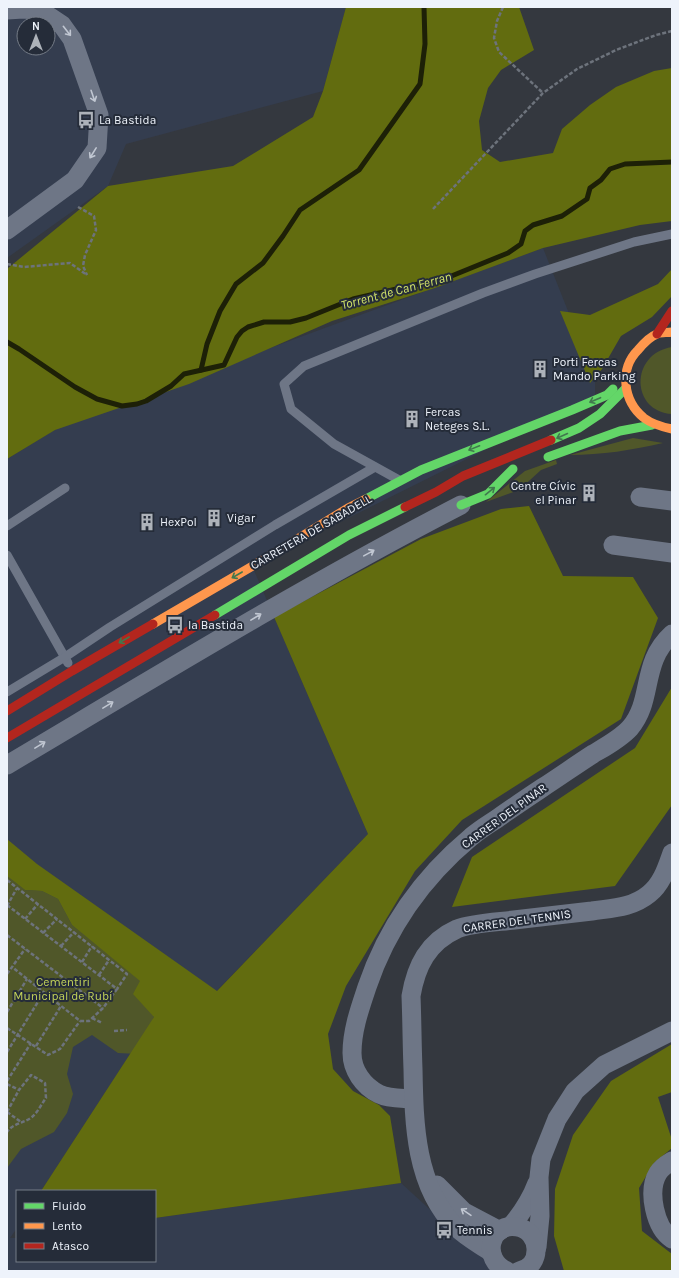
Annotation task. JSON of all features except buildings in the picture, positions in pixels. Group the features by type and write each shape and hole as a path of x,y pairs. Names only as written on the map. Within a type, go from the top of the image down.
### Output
{"main road":[{"path":"672,311 657,334 640,346 633,355 628,365 625,377 629,400 634,410 652,425 672,429"},
{"path":"657,334 672,332"},
{"name":"CARRETERA DE SABADELL","path":"7,711 348,508 421,470 607,395 625,377"},
{"path":"7,738 349,535 436,492 463,476 579,428 600,414 626,388"},
{"path":"543,459 620,431 652,425"},
{"path":"461,505 488,494 516,468 495,475"},
{"path":"436,492 467,484"}],"street":[{"path":"7,10 23,8 35,10 47,15 62,25 72,39 99,115 97,148 75,180 7,230"},
{"path":"640,497 672,501"},
{"path":"7,765 277,605 461,505"},
{"path":"614,545 672,553"},
{"name":"CARRER DEL PINAR","path":"413,1099 379,1094 367,1085 357,1073 352,1059 352,1043 362,1003 380,954 392,930 409,904 428,880 449,856 472,836 531,795 614,741 629,729 637,718 648,677 657,652 663,642 672,634"},
{"name":"CARRER DEL TENNIS","path":"507,1271 496,1264 491,1252 456,1227 443,1210 431,1191 417,1145 413,1099 411,996 414,979 421,961 434,946 458,929 482,924 610,909 635,904 650,894 663,878 672,853"},
{"path":"533,1263 540,1216 539,1178 541,1159 557,1119 575,1092 604,1065 672,1031"},
{"path":"672,1161 658,1173 654,1183 653,1200 657,1220 668,1236 672,1239"},
{"path":"426,1177 439,1187 464,1212 506,1229 517,1227 528,1232 532,1236 533,1263"},
{"path":"491,1252 493,1240 522,1214 532,1196 539,1178"}],"lane":[{"path":"400,480 334,444 291,409 284,384 304,366 483,293 535,274 634,242 672,234"},
{"path":"7,692 268,529 375,467"},
{"path":"7,526 65,488"},
{"path":"7,555 72,671"}],"path":[{"path":"503,7 497,22 494,38 499,52 543,93"},
{"path":"433,209 543,93 577,69 616,50 656,35 672,32"},
{"path":"7,264 24,267 70,263 87,276 83,266 85,255 96,230 94,216 78,207"},
{"path":"7,880 127,974 102,1008 89,1021 80,1021 12,967"},
{"path":"17,888 7,906 117,989"},
{"path":"25,919 38,904"},
{"path":"43,933 57,919"},
{"path":"61,946 74,932"},
{"path":"7,935 102,1008"},
{"path":"82,962 92,946"},
{"path":"7,974 25,949"},
{"path":"99,975 110,960"},
{"path":"7,1012 27,979"},
{"path":"7,1052 44,992"},
{"path":"36,1046 61,1006"},
{"path":"92,1018 102,1024"},
{"path":"7,1028 48,1055 60,1049 80,1021"},
{"path":"114,1031 127,1030"},
{"path":"19,1090 7,1083 31,1043"},
{"path":"7,1132 9,1129 32,1117 46,1098 45,1083 30,1075 19,1090 7,1112 21,1122"}],"shaded area":[{"path":"7,7 346,7 323,91 126,144 108,186 7,258"},
{"path":"543,248 595,379 595,395 252,566 368,834 205,1003 164,1002 42,1190 16,1190 16,1229 10,1238 16,1238 16,1262 156,1262 156,1218 401,1183 497,1271 7,1271 7,459 66,423"}],"green space":[{"path":"346,7 519,7 534,50 501,70 488,88 479,121 482,150 500,162 553,153 562,129 590,105 616,87 654,71 672,68 672,221 640,225 543,248 435,288 332,321 189,384 55,430 7,459 7,269 108,186 233,166 313,117 323,91"},
{"path":"672,269 672,296 652,317 621,336 602,369 590,383 560,311 590,315 658,284"},
{"path":"672,347 672,414 658,411 649,404 643,394 640,382 642,371 648,360 658,352"},
{"path":"633,438 663,443 617,452 570,455"},
{"path":"556,460 557,464 541,470 519,490 486,502 525,471"},
{"path":"529,506 563,576 633,577 658,618 621,719 462,820 415,871 346,986 328,1034 333,1069 353,1091 379,1105 390,1116 401,1183 156,1218 156,1190 42,1190 154,1017 133,994 140,981 72,925 58,899 42,891 25,890 7,876 7,839 37,864 217,991 368,834 274,617 421,539 501,509"},
{"path":"672,687 672,805 615,886 452,907 472,857 635,748"},
{"name":"Cementiri Municipal de Rubí","path":"7,876 25,890 42,891 58,899 72,925 141,981 154,1017 138,1054 118,1053 92,1035 73,1047 67,1074 73,1094 67,1113 54,1132 21,1149 7,1168"},
{"path":"672,1044 672,1092 658,1097 672,1140 672,1148 654,1163 639,1188 642,1231 672,1254 672,1271 564,1271 554,1236 555,1189 573,1135 611,1081"}],"waterway":[{"name":"Torrent de Can Ferran","path":"201,370 207,344 220,311 236,284 263,263 300,210 359,170 420,84 425,44 424,7"},
{"name":"Torrent de Can Ferran","path":"7,342 75,387 97,399 122,406 137,404 146,401 171,386 184,374 224,365 237,337 248,327 264,322 290,322 306,318 353,299 449,277 508,253 521,244 525,231 533,225 562,216 587,199 590,188 601,180 610,169 625,164 672,162"}],"traffic: fast":[{"path":"551,440 579,428 600,414 626,388"},
{"path":"366,499 421,470 572,410 607,395 613,389"},
{"path":"548,457 620,431 652,425"},
{"path":"461,505 488,494 513,469"},
{"path":"215,615 349,535 405,507"}],"traffic: slow":[{"path":"672,332 654,335 646,341 632,358 626,375 628,394 637,411 650,422 672,429"},
{"path":"153,624 348,508 366,499"}],"traffic: jam":[{"path":"657,334 672,311"},
{"path":"405,507 436,492 463,476 551,440"},
{"path":"7,738 215,615"},
{"path":"7,711 153,624"}],"place":[{"name":"La Bastida","path":"86,120"},
{"name":"Porti Fercas Mando Parking","path":"540,369"},
{"name":"Fercas Neteges S.L.","path":"412,419"},
{"name":"Centre Cívic el Pinar","path":"589,493"},
{"name":"Vigar","path":"214,518"},
{"name":"HexPol","path":"147,522"},
{"name":"la Bastida","path":"175,625"},
{"name":"Tennis","path":"444,1230"}]}
